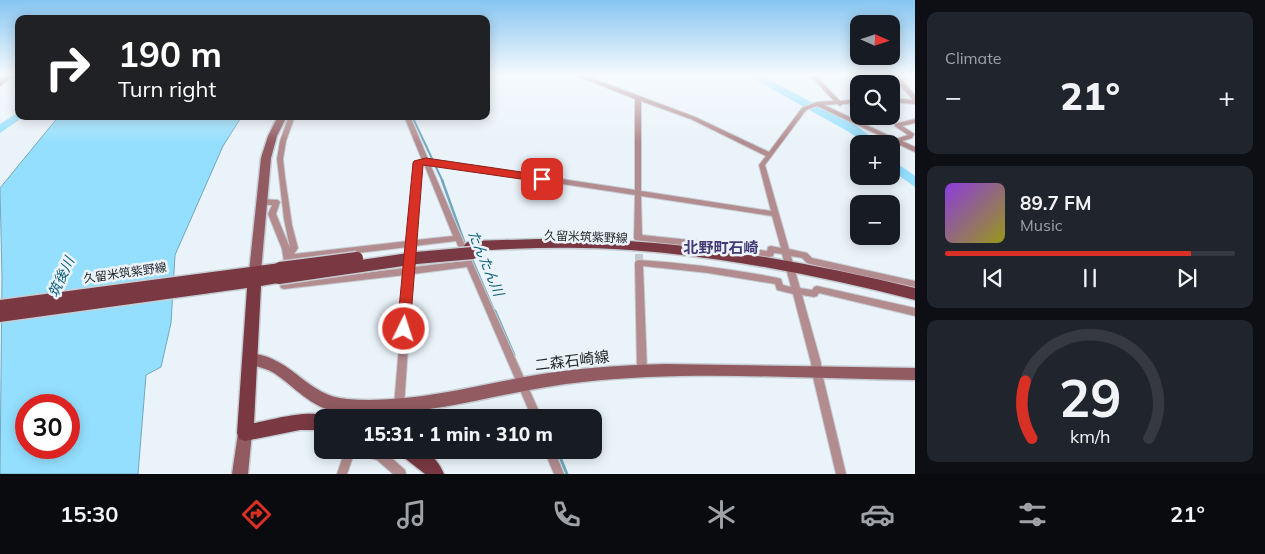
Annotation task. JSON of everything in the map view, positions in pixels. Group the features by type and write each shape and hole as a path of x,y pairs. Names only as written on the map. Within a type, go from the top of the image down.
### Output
{"main road":[{"path":"240,474 245,433 254,277 262,202 261,182 267,147 281,120"},
{"name":"久留米筑紫野線","path":"0,306 254,277 282,268 471,254 569,243 651,247 792,270 915,294"},
{"name":"久留米筑紫野線","path":"792,270 915,302"},
{"name":"久留米筑紫野線","path":"0,316 222,281"},
{"name":"二森石崎線","path":"250,359 261,359 284,371 317,398 329,404 348,409"},
{"name":"二森石崎線","path":"380,409 466,397 568,376 642,369 915,374"},
{"path":"245,433 300,422 314,422"},
{"path":"420,459 430,467 435,474"}],"street":[{"path":"833,97 840,104"},
{"path":"770,155 693,118 638,98 638,238 701,244 770,254 771,249 804,255 810,261 915,284"},
{"path":"900,100 915,99"},
{"path":"841,474 816,363 762,165 804,108 817,104 850,102"},
{"path":"817,104 882,135"},
{"path":"282,268 294,248 288,229 278,165 282,138 290,120"},
{"path":"410,120 458,238 471,254 533,409"},
{"path":"900,140 910,137 911,134 897,125 915,121"},
{"path":"900,143 915,150"},
{"path":"399,406 408,271 418,163 426,162 775,214"},
{"path":"262,202 276,202 272,214 284,286 408,271 471,254"},
{"path":"282,268 411,242 458,238"},
{"path":"642,369 639,263 691,267 753,276 778,281 780,288 814,294 817,289 915,312"},
{"path":"342,474 347,459"},
{"path":"384,459 401,474"},
{"path":"553,459 559,474"}],"water":[{"name":"筑後川","path":"56,120 239,120 223,146 175,255 171,323 161,367 146,375 138,474 0,474 2,278 0,188"}],"waterway":[{"path":"793,97 861,135"},
{"path":"0,129 15,118"},
{"name":"たんたん川","path":"414,120 443,182"},
{"path":"900,170 915,183"},
{"name":"たんたん川","path":"442,180 466,247"},
{"name":"たんたん川","path":"471,257 495,313"},
{"name":"たんたん川","path":"495,311 514,355"},
{"name":"たんたん川","path":"561,459 567,474"}],"tunnel":[{"path":"639,242 639,263"}],"district":[{"name":"北野町石崎","path":"721,248"}],"route":[{"path":"404,329 418,163 426,162 542,179"}]}
